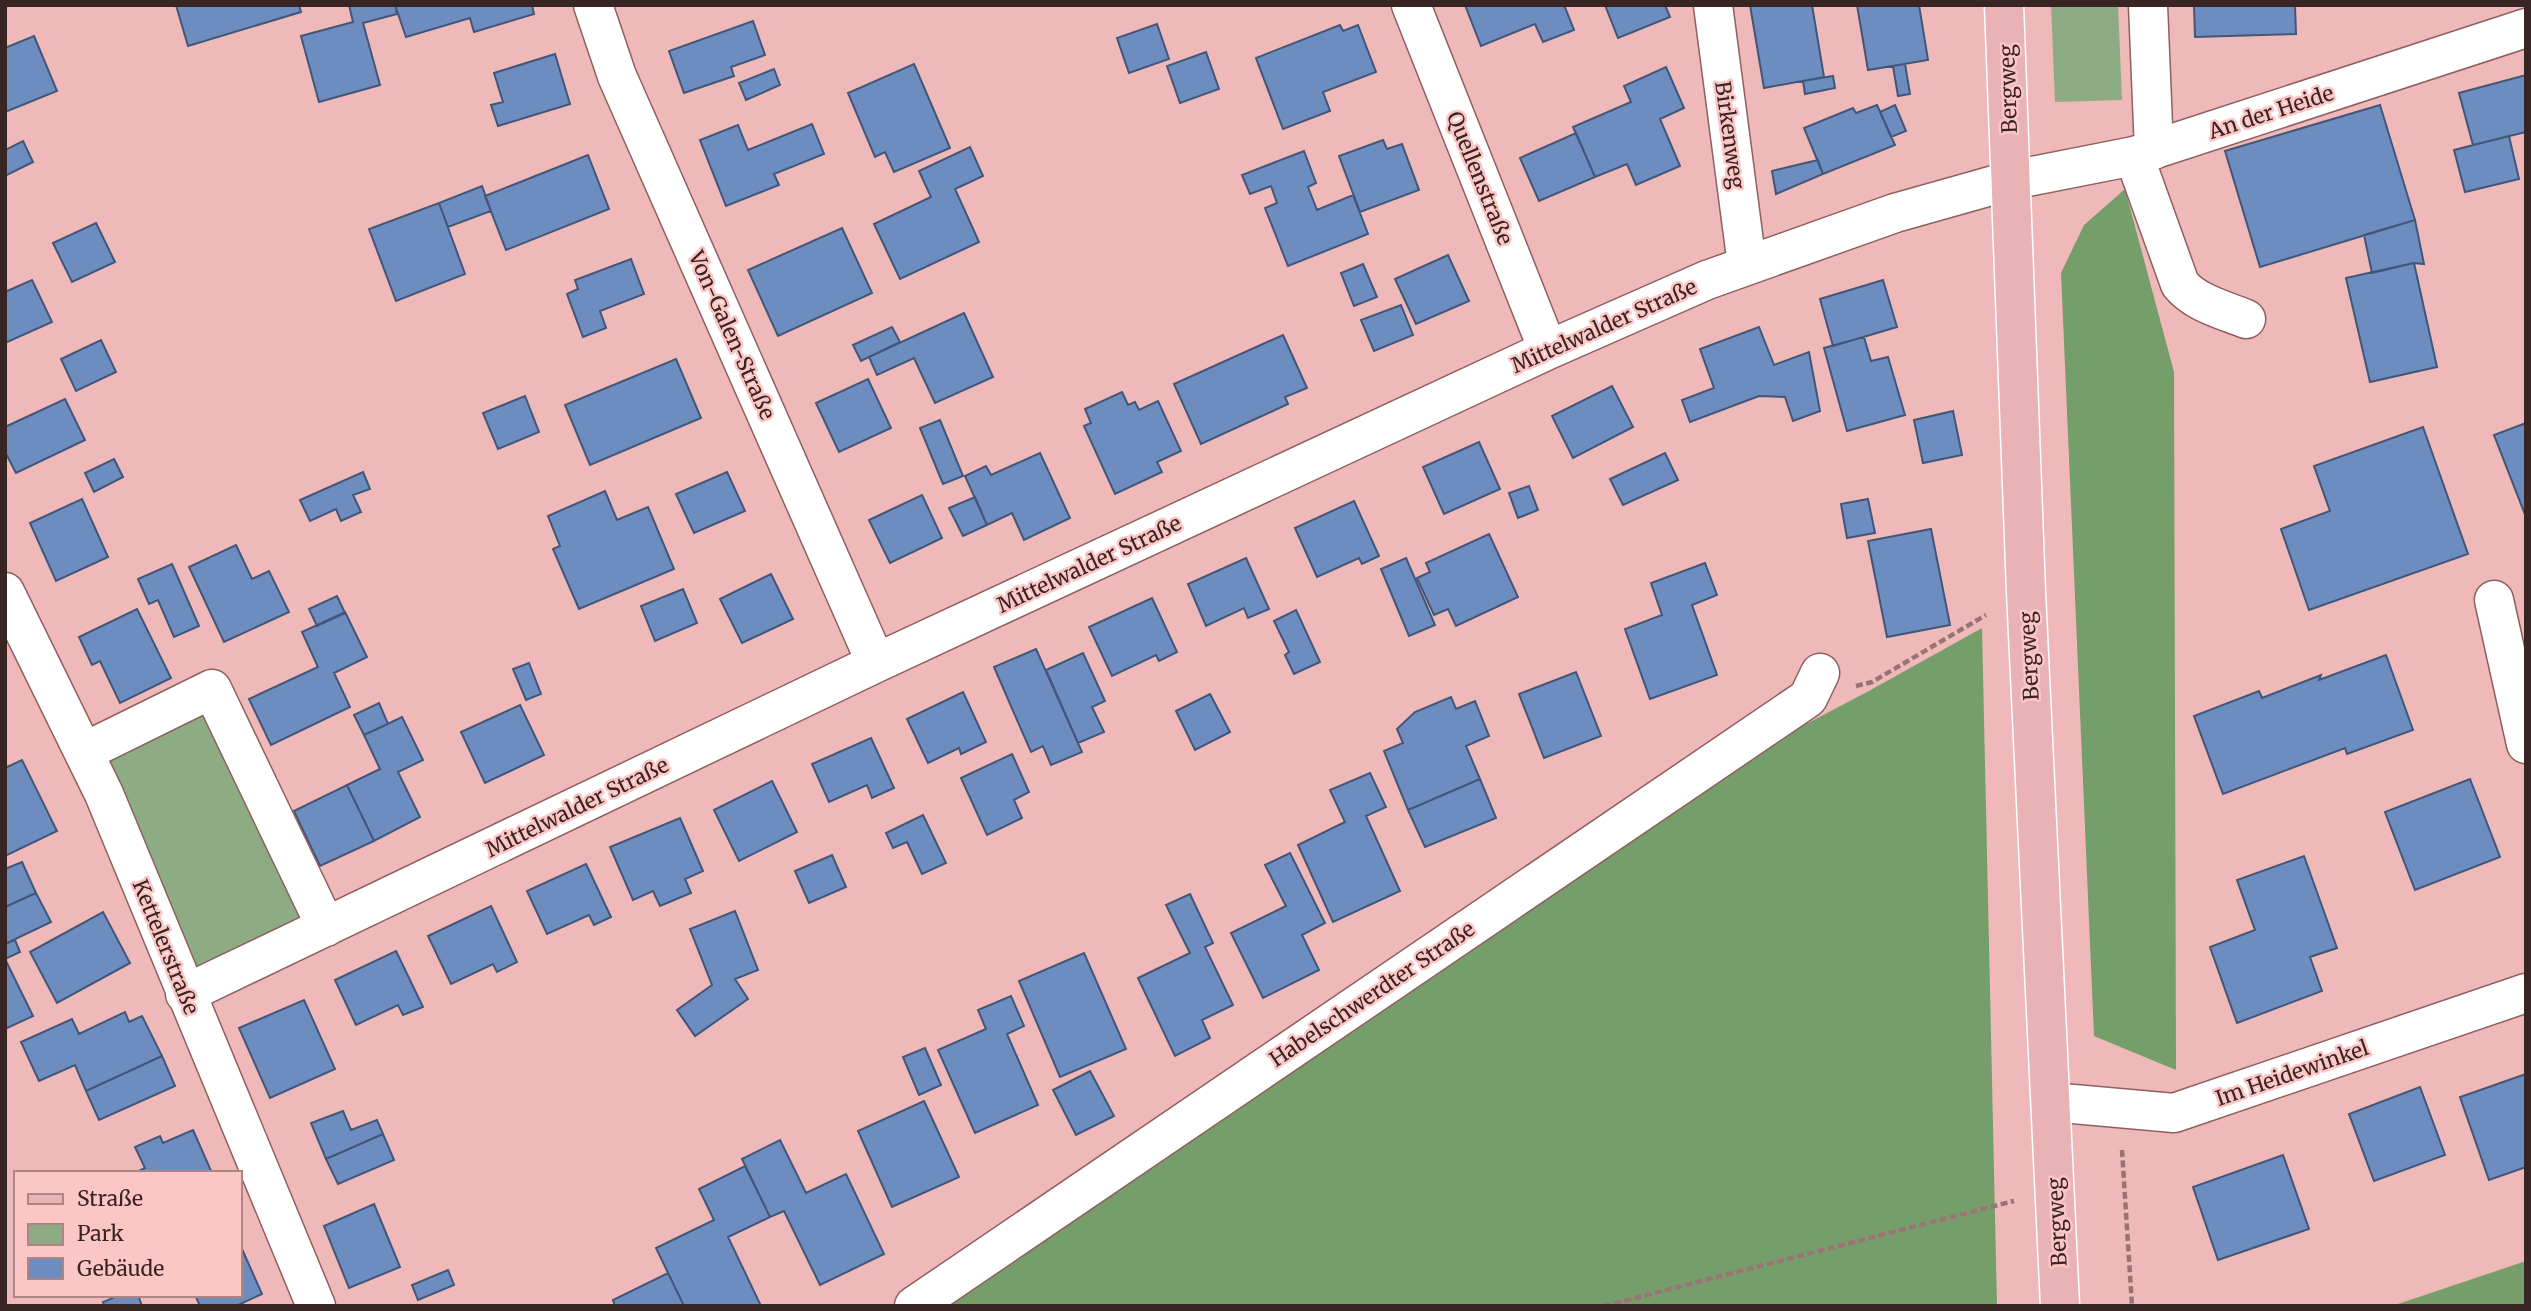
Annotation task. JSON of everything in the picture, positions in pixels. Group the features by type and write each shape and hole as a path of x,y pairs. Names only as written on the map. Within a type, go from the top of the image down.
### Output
{"main road":[{"name":"Bergweg","path":"2004,5 2026,592 2060,1306"}],"street":[{"name":"Von-Galen-Straße","path":"593,5 617,76 876,663"},
{"name":"Quellenstraße","path":"1411,5 1548,350"},
{"name":"Birkenweg","path":"1713,5 1747,265"},
{"path":"2148,5 2144,153 2180,284 2187,293 2246,319"},
{"name":"An der Heide","path":"2012,180 2144,153 2526,28"},
{"name":"Mittelwalder Straße","path":"186,995 876,663 1548,350 1747,265 1895,213 2012,180"},
{"path":"2494,600 2526,744"},
{"name":"Kettelerstraße","path":"8,607 104,794 316,1306"},
{"name":"Habelschwerdter Straße","path":"914,1306 1814,685"},
{"path":"84,752 212,689 326,928"},
{"name":"Im Heidewinkel","path":"2051,1102 2174,1113 2526,993"}],"path":[{"path":"1814,685 1872,682 2026,592"},
{"path":"2119,1108 2133,1306"},
{"path":"1604,1306 2055,1190"}],"green space":[{"path":"2051,5 2118,5 2122,100 2055,102"},
{"path":"2125,189 2174,372 2176,1070 2094,1036 2061,273 2084,225"},
{"path":"1982,628 1997,1306 937,1306 1753,752"},
{"path":"212,689 326,927 185,994 84,752"},
{"path":"2526,1261 2526,1306 2392,1306"}],"building":[{"path":"176,5 299,5 301,12 188,46"},
{"path":"349,5 395,5 397,14 363,23 380,85 319,102 301,36 353,22"},
{"path":"395,5 532,5 534,14 474,32 470,18 406,37"},
{"path":"1465,5 1564,5 1574,30 1543,42 1535,24 1481,46"},
{"path":"1605,5 1665,5 1670,17 1618,38"},
{"path":"1750,5 1812,5 1824,77 1764,88"},
{"path":"1857,5 1919,5 1928,60 1868,70"},
{"path":"2194,5 2295,5 2296,34 2195,37"},
{"path":"753,21 765,55 731,67 734,76 684,93 669,51"},
{"path":"1157,24 1169,59 1129,73 1117,38"},
{"path":"1340,25 1343,31 1358,25 1376,72 1323,92 1330,111 1283,129 1256,58"},
{"path":"34,36 57,91 5,112 5,48"},
{"path":"1206,52 1219,89 1180,103 1167,66"},
{"path":"555,54 570,104 498,126 491,105 503,102 494,73"},
{"path":"914,64 950,148 894,172 885,152 875,157 848,93"},
{"path":"1905,64 1910,94 1898,96 1893,66"},
{"path":"1666,67 1684,108 1660,119 1680,166 1636,185 1627,164 1595,177 1573,127 1631,102 1624,86"},
{"path":"774,69 780,85 746,100 739,83"},
{"path":"2526,75 2526,132 2473,145 2459,93"},
{"path":"1833,76 1835,88 1805,94 1803,81"},
{"path":"1877,105 1895,145 1823,174 1804,128 1853,108 1856,113"},
{"path":"1895,105 1906,131 1891,137 1880,112"},
{"path":"2380,105 2415,220 2260,267 2225,151"},
{"path":"812,124 824,154 774,174 779,185 726,206 700,140 738,125 748,150"},
{"path":"1576,133 1595,177 1539,201 1520,158"},
{"path":"2509,136 2519,179 2465,192 2454,150"},
{"path":"1383,140 1387,149 1402,144 1419,190 1360,212 1339,156"},
{"path":"23,141 33,162 5,176 5,150"},
{"path":"970,147 983,176 955,189 979,242 900,279 874,224 931,197 919,171"},
{"path":"1304,151 1316,183 1308,187 1317,210 1353,195 1368,234 1288,266 1265,208 1277,203 1271,186 1250,194 1242,175"},
{"path":"588,155 609,209 506,250 485,196"},
{"path":"1818,160 1823,174 1776,194 1772,171"},
{"path":"482,186 491,211 448,227 439,203"},
{"path":"439,203 465,274 396,301 369,229"},
{"path":"2415,220 2424,264 2414,263 2372,273 2364,235"},
{"path":"96,223 115,262 72,282 53,243"},
{"path":"842,228 872,293 778,336 748,270"},
{"path":"1448,255 1469,301 1416,324 1395,279"},
{"path":"631,259 644,294 600,311 606,328 583,337 567,294 578,289 575,280"},
{"path":"2414,263 2437,367 2370,382 2346,278"},
{"path":"1363,264 1377,297 1354,306 1341,273"},
{"path":"32,280 52,322 5,343 5,292"},
{"path":"1883,280 1897,327 1833,346 1820,299"},
{"path":"1401,305 1413,335 1374,351 1361,320"},
{"path":"964,313 993,377 935,403 914,358 877,375 869,357"},
{"path":"892,327 900,342 861,361 853,345"},
{"path":"1759,327 1774,365 1809,352 1820,411 1793,421 1785,397 1759,396 1690,422 1682,400 1714,388 1700,349"},
{"path":"1283,335 1307,388 1285,397 1288,404 1201,444 1174,384"},
{"path":"1864,337 1871,361 1888,357 1905,415 1847,431 1824,348"},
{"path":"101,340 116,372 76,391 61,359"},
{"path":"676,359 701,418 590,465 565,405"},
{"path":"868,379 891,428 839,452 816,403"},
{"path":"1612,386 1633,427 1573,458 1552,416"},
{"path":"1122,392 1128,405 1135,402 1139,410 1158,401 1181,451 1157,462 1162,472 1115,494 1084,426 1091,423 1085,409"},
{"path":"525,396 539,432 498,449 483,413"},
{"path":"65,399 85,440 16,473 5,452 5,427"},
{"path":"1953,411 1962,455 1923,463 1914,420"},
{"path":"940,420 963,476 943,484 920,428"},
{"path":"2526,423 2526,517 2494,435"},
{"path":"2423,427 2468,554 2309,610 2281,529 2330,511 2314,466"},
{"path":"1479,442 1500,489 1444,514 1423,467"},
{"path":"1040,453 1070,518 1024,540 1012,513 987,525 965,476 986,466 991,475"},
{"path":"1665,453 1678,480 1623,505 1610,479"},
{"path":"114,459 123,477 94,492 85,473"},
{"path":"363,472 370,489 353,495 361,512 341,521 336,509 310,521 300,500"},
{"path":"727,472 745,511 694,533 676,494"},
{"path":"1529,486 1538,510 1518,518 1509,493"},
{"path":"605,491 617,520 648,507 674,569 579,609 553,549 560,546 548,516"},
{"path":"922,495 942,538 890,563 869,520"},
{"path":"975,497 987,525 963,536 949,508"},
{"path":"82,499 108,557 56,581 30,523"},
{"path":"1868,499 1875,533 1847,538 1841,504"},
{"path":"1354,501 1379,556 1362,564 1359,558 1317,577 1295,528"},
{"path":"1931,529 1950,625 1887,637 1868,541"},
{"path":"1489,534 1518,597 1456,626 1448,609 1434,615 1417,578 1430,572 1426,563"},
{"path":"236,545 252,579 269,571 289,612 224,642 189,567"},
{"path":"1246,558 1269,609 1248,618 1244,608 1206,626 1188,584"},
{"path":"1406,558 1435,625 1409,636 1381,569"},
{"path":"1705,563 1717,595 1692,605 1717,675 1650,699 1625,629 1662,615 1651,583"},
{"path":"172,564 199,626 174,637 158,600 149,604 138,579"},
{"path":"771,574 793,619 742,643 720,599"},
{"path":"683,589 697,623 655,641 641,606"},
{"path":"337,596 345,613 317,626 309,609"},
{"path":"1152,598 1177,652 1159,661 1156,655 1112,676 1089,627"},
{"path":"137,609 171,678 120,703 100,661 92,665 79,637"},
{"path":"1296,610 1320,662 1294,674 1285,655 1289,652 1274,621"},
{"path":"345,612 367,657 334,673 350,707 271,745 249,699 318,667 302,632"},
{"path":"1036,649 1082,752 1051,765 1043,746 1031,752 994,667"},
{"path":"1083,653 1105,701 1092,707 1104,732 1078,743 1046,670"},
{"path":"2386,655 2413,730 2347,754 2345,748 2223,794 2194,716 2259,691 2262,698 2321,675 2319,680"},
{"path":"529,663 541,694 526,700 513,669"},
{"path":"1576,672 1601,736 1544,758 1519,694"},
{"path":"963,692 986,742 961,754 959,748 928,763 907,719"},
{"path":"1210,694 1230,732 1195,750 1176,711"},
{"path":"1451,697 1456,709 1475,701 1489,736 1466,746 1480,779 1408,810 1384,751 1403,743 1397,729 1415,712"},
{"path":"379,703 388,724 364,735 354,715"},
{"path":"520,705 544,755 485,783 461,732"},
{"path":"402,717 423,760 398,772 420,817 374,841 347,785 380,769 364,735"},
{"path":"871,738 894,788 872,798 867,785 829,802 812,764"},
{"path":"1012,754 1029,792 1014,800 1022,818 987,835 961,778"},
{"path":"22,760 57,831 5,856 5,768"},
{"path":"1370,773 1386,807 1366,816 1400,891 1333,922 1298,845 1345,822 1330,790"},
{"path":"1480,779 1496,818 1425,847 1408,810"},
{"path":"2470,779 2500,857 2415,890 2385,812"},
{"path":"772,781 797,832 739,861 714,810"},
{"path":"347,785 374,841 320,866 294,811"},
{"path":"923,815 946,863 922,874 907,842 893,848 886,833"},
{"path":"680,818 703,871 685,879 691,893 660,906 653,891 633,900 610,847"},
{"path":"1290,853 1325,923 1302,935 1319,970 1263,998 1231,933 1286,906 1265,865"},
{"path":"832,855 846,887 809,903 795,871"},
{"path":"2304,856 2337,948 2310,957 2322,991 2237,1023 2210,947 2255,930 2237,880"},
{"path":"22,862 36,893 5,907 5,869"},
{"path":"586,864 611,917 594,925 589,915 547,934 527,891"},
{"path":"36,893 51,922 5,944 5,907"},
{"path":"1190,894 1213,943 1205,947 1233,1005 1202,1020 1210,1038 1175,1056 1138,978 1190,953 1166,905"},
{"path":"491,906 517,962 497,972 493,964 451,984 428,936"},
{"path":"735,911 758,970 735,979 748,999 695,1036 677,1010 712,985 690,929"},
{"path":"103,912 130,963 57,1003 30,952"},
{"path":"15,940 20,952 5,959 5,944"},
{"path":"396,951 423,1007 403,1015 398,1005 356,1025 335,980"},
{"path":"1084,953 1126,1049 1060,1077 1019,981"},
{"path":"5,959 33,1016 5,1029"},
{"path":"1011,996 1024,1026 1007,1034 1038,1105 975,1133 938,1050 986,1029 978,1010"},
{"path":"304,1000 335,1069 270,1098 239,1028"},
{"path":"125,1012 129,1022 142,1016 162,1056 86,1091 75,1065 39,1081 21,1042 72,1019 79,1034"},
{"path":"925,1048 941,1085 919,1095 903,1057"},
{"path":"162,1056 175,1086 99,1120 86,1091"},
{"path":"1090,1071 1114,1116 1076,1135 1053,1090"},
{"path":"2526,1074 2526,1167 2489,1180 2460,1097"},
{"path":"2420,1087 2445,1155 2374,1181 2349,1114"},
{"path":"924,1101 959,1177 892,1207 858,1131"},
{"path":"343,1111 351,1130 377,1120 383,1134 326,1159 311,1123"},
{"path":"193,1130 211,1171 139,1171 145,1168 135,1147 160,1136 163,1143"},
{"path":"383,1134 394,1160 338,1184 326,1159"},
{"path":"780,1140 806,1193 846,1174 884,1254 820,1285 784,1211 770,1217 742,1159"},
{"path":"2283,1155 2309,1229 2218,1260 2193,1187"},
{"path":"745,1166 770,1217 728,1237 761,1306 684,1306 656,1248 714,1220 699,1189"},
{"path":"374,1204 400,1267 349,1288 324,1226"},
{"path":"242,1249 262,1294 236,1306 200,1306 196,1297 242,1297"},
{"path":"448,1270 454,1285 418,1300 412,1285"},
{"path":"668,1273 684,1306 615,1306 613,1300"},
{"path":"139,1297 142,1306 104,1306 103,1302 113,1298"}]}
